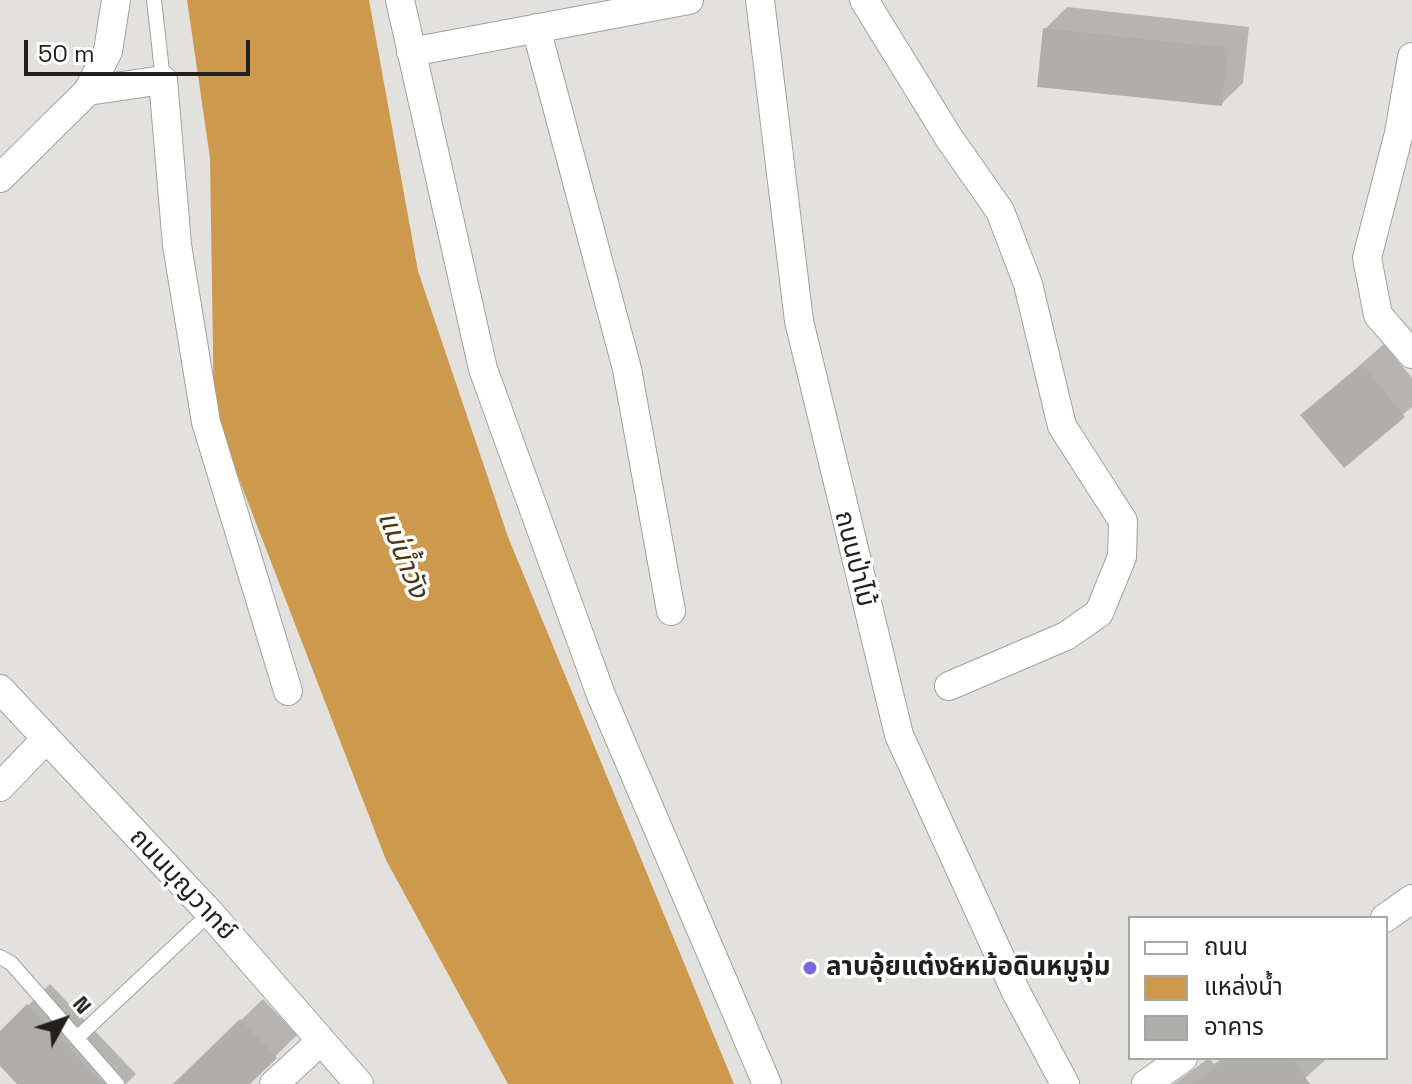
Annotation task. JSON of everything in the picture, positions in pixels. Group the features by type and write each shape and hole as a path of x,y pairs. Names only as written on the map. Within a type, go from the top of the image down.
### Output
{"street":[{"path":"0,178 88,91 108,51 116,0"},
{"path":"400,0 483,369 601,695 767,1084"},
{"path":"411,52 689,0"},
{"name":"ถนนป่าไม้","path":"760,0 799,321 899,735 1016,992 1065,1084"},
{"path":"864,0 949,138 1000,211 1028,284 1062,426 1123,521 1122,557 1099,613 1066,636 949,686"},
{"path":"536,28 627,369 671,611"},
{"path":"1412,57 1399,133 1367,258 1378,315 1412,354"},
{"path":"88,91 163,80 177,245 206,422 288,691"},
{"name":"ถนนบุญวาทย์","path":"0,689 210,913 359,1084"},
{"path":"0,787 45,740"},
{"path":"1388,916 1412,899"},
{"path":"274,1084 321,1041"},
{"path":"1146,1084 1180,1060"}],"lane":[{"path":"154,0 163,80"},
{"path":"78,1037 210,913"},
{"path":"0,957 11,963 117,1084"}],"water":[{"name":"แม่น้ำวัง","path":"187,0 369,0 418,271 508,537 734,1084 508,1084 386,860 214,414 210,158"}],"building":[{"path":"1043,28 1228,48 1222,106 1037,87"},
{"path":"1362,364 1405,417 1344,468 1300,415"},
{"path":"27,1004 104,1084 17,1084 0,1066 0,1031"},
{"path":"240,1019 277,1058 250,1084 173,1084"},
{"path":"1225,1060 1293,1060 1310,1084 1191,1084"}],"place":[{"name":"ลาบอุ้ยแต๋ง&หม้อดินหมูจุ่ม","path":"810,968"}]}
